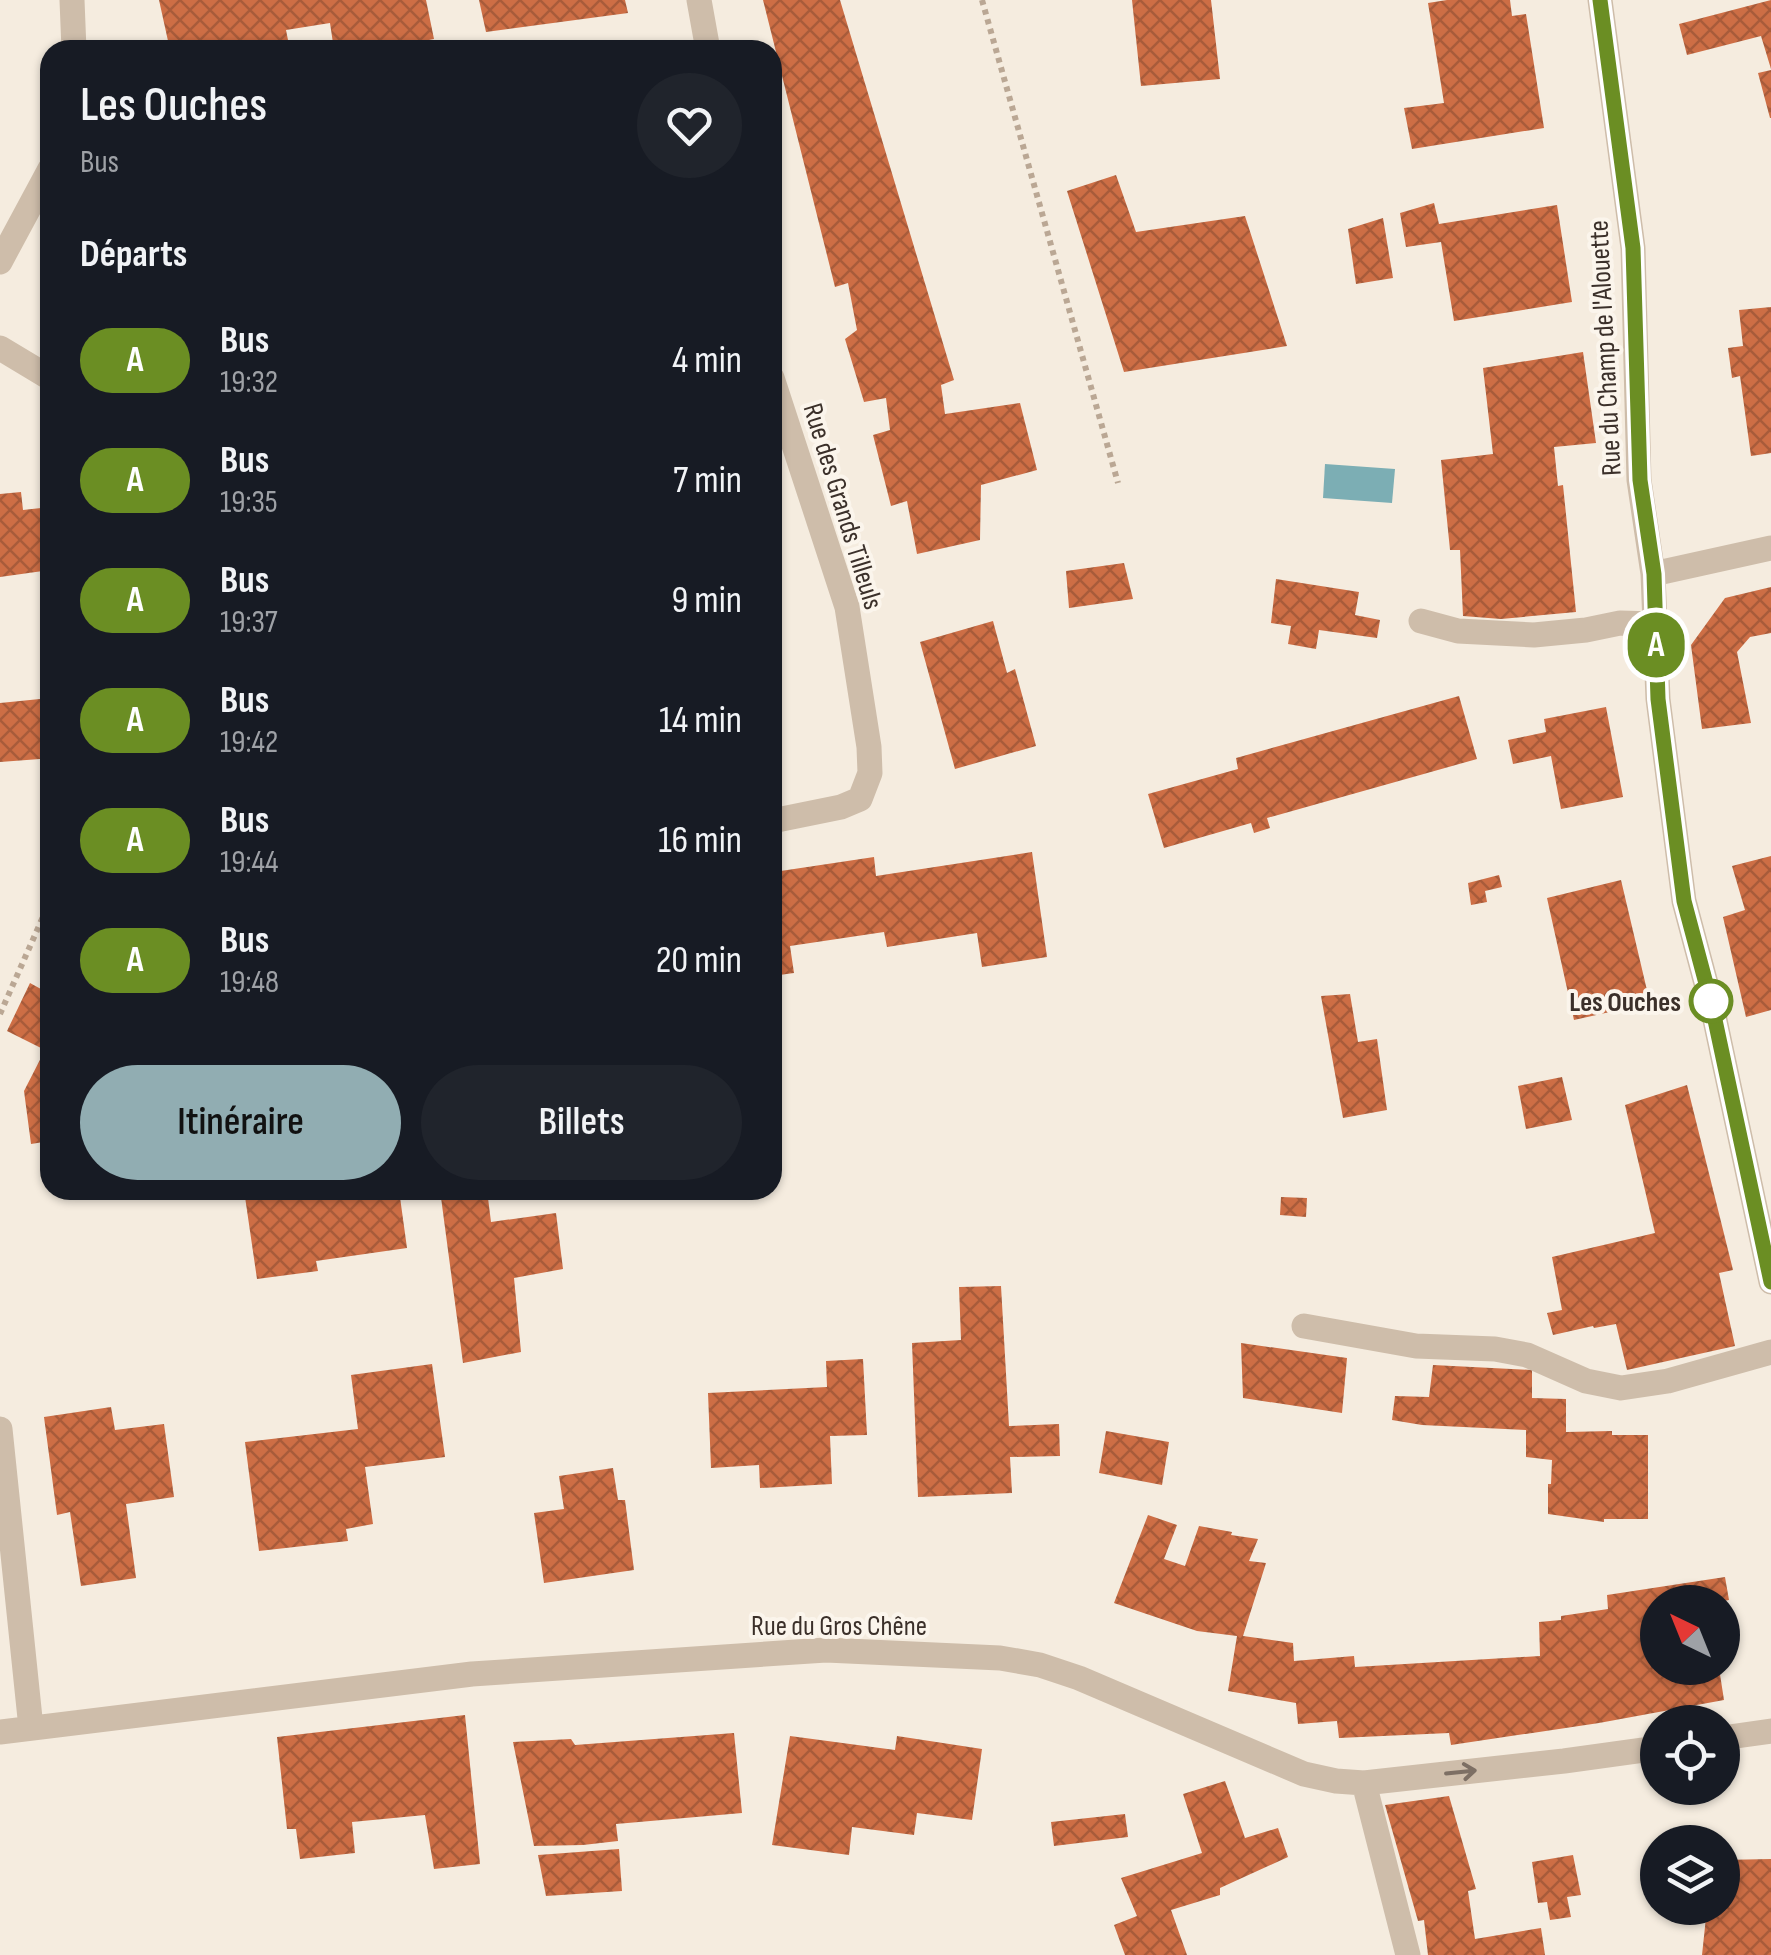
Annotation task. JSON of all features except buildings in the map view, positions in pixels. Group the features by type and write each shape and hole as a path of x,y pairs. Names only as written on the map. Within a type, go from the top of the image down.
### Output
{"street":[{"path":"72,0 74,40"},
{"path":"699,0 706,40"},
{"name":"Rue du Champ de l'Alouette","path":"1600,0 1633,248 1640,480 1654,574 1658,699 1684,901 1712,1006 1768,1253 1771,1282"},
{"path":"0,262 40,188"},
{"path":"0,348 40,372"},
{"name":"Rue des Grands Tilleuls","path":"782,408 847,606 870,773 860,798 840,807 782,819"},
{"path":"1654,574 1771,548"},
{"path":"1422,622 1458,630 1534,635 1620,623 1655,624"},
{"path":"1304,1326 1416,1346 1495,1349 1527,1355 1586,1380 1621,1388 1668,1380 1771,1352"},
{"path":"0,1429 32,1728"},
{"name":"Rue du Gros Chêne","path":"0,1732 472,1674 826,1650 1000,1658 1040,1665 1304,1774 1336,1781 1364,1782 1640,1750"},
{"path":"1740,1735 1771,1731"},
{"path":"1364,1782 1408,1955"}],"path":[{"path":"982,0 1118,484"},
{"path":"0,1014 40,924"}],"water":[{"path":"1325,464 1395,469 1392,503 1323,498"}],"bus line":[{"name":"A","path":"1600,0 1633,248 1640,480 1654,574 1658,699 1684,901 1712,1006 1771,1282"}],"place":[{"name":"Les Ouches","path":"1711,1001"}]}
